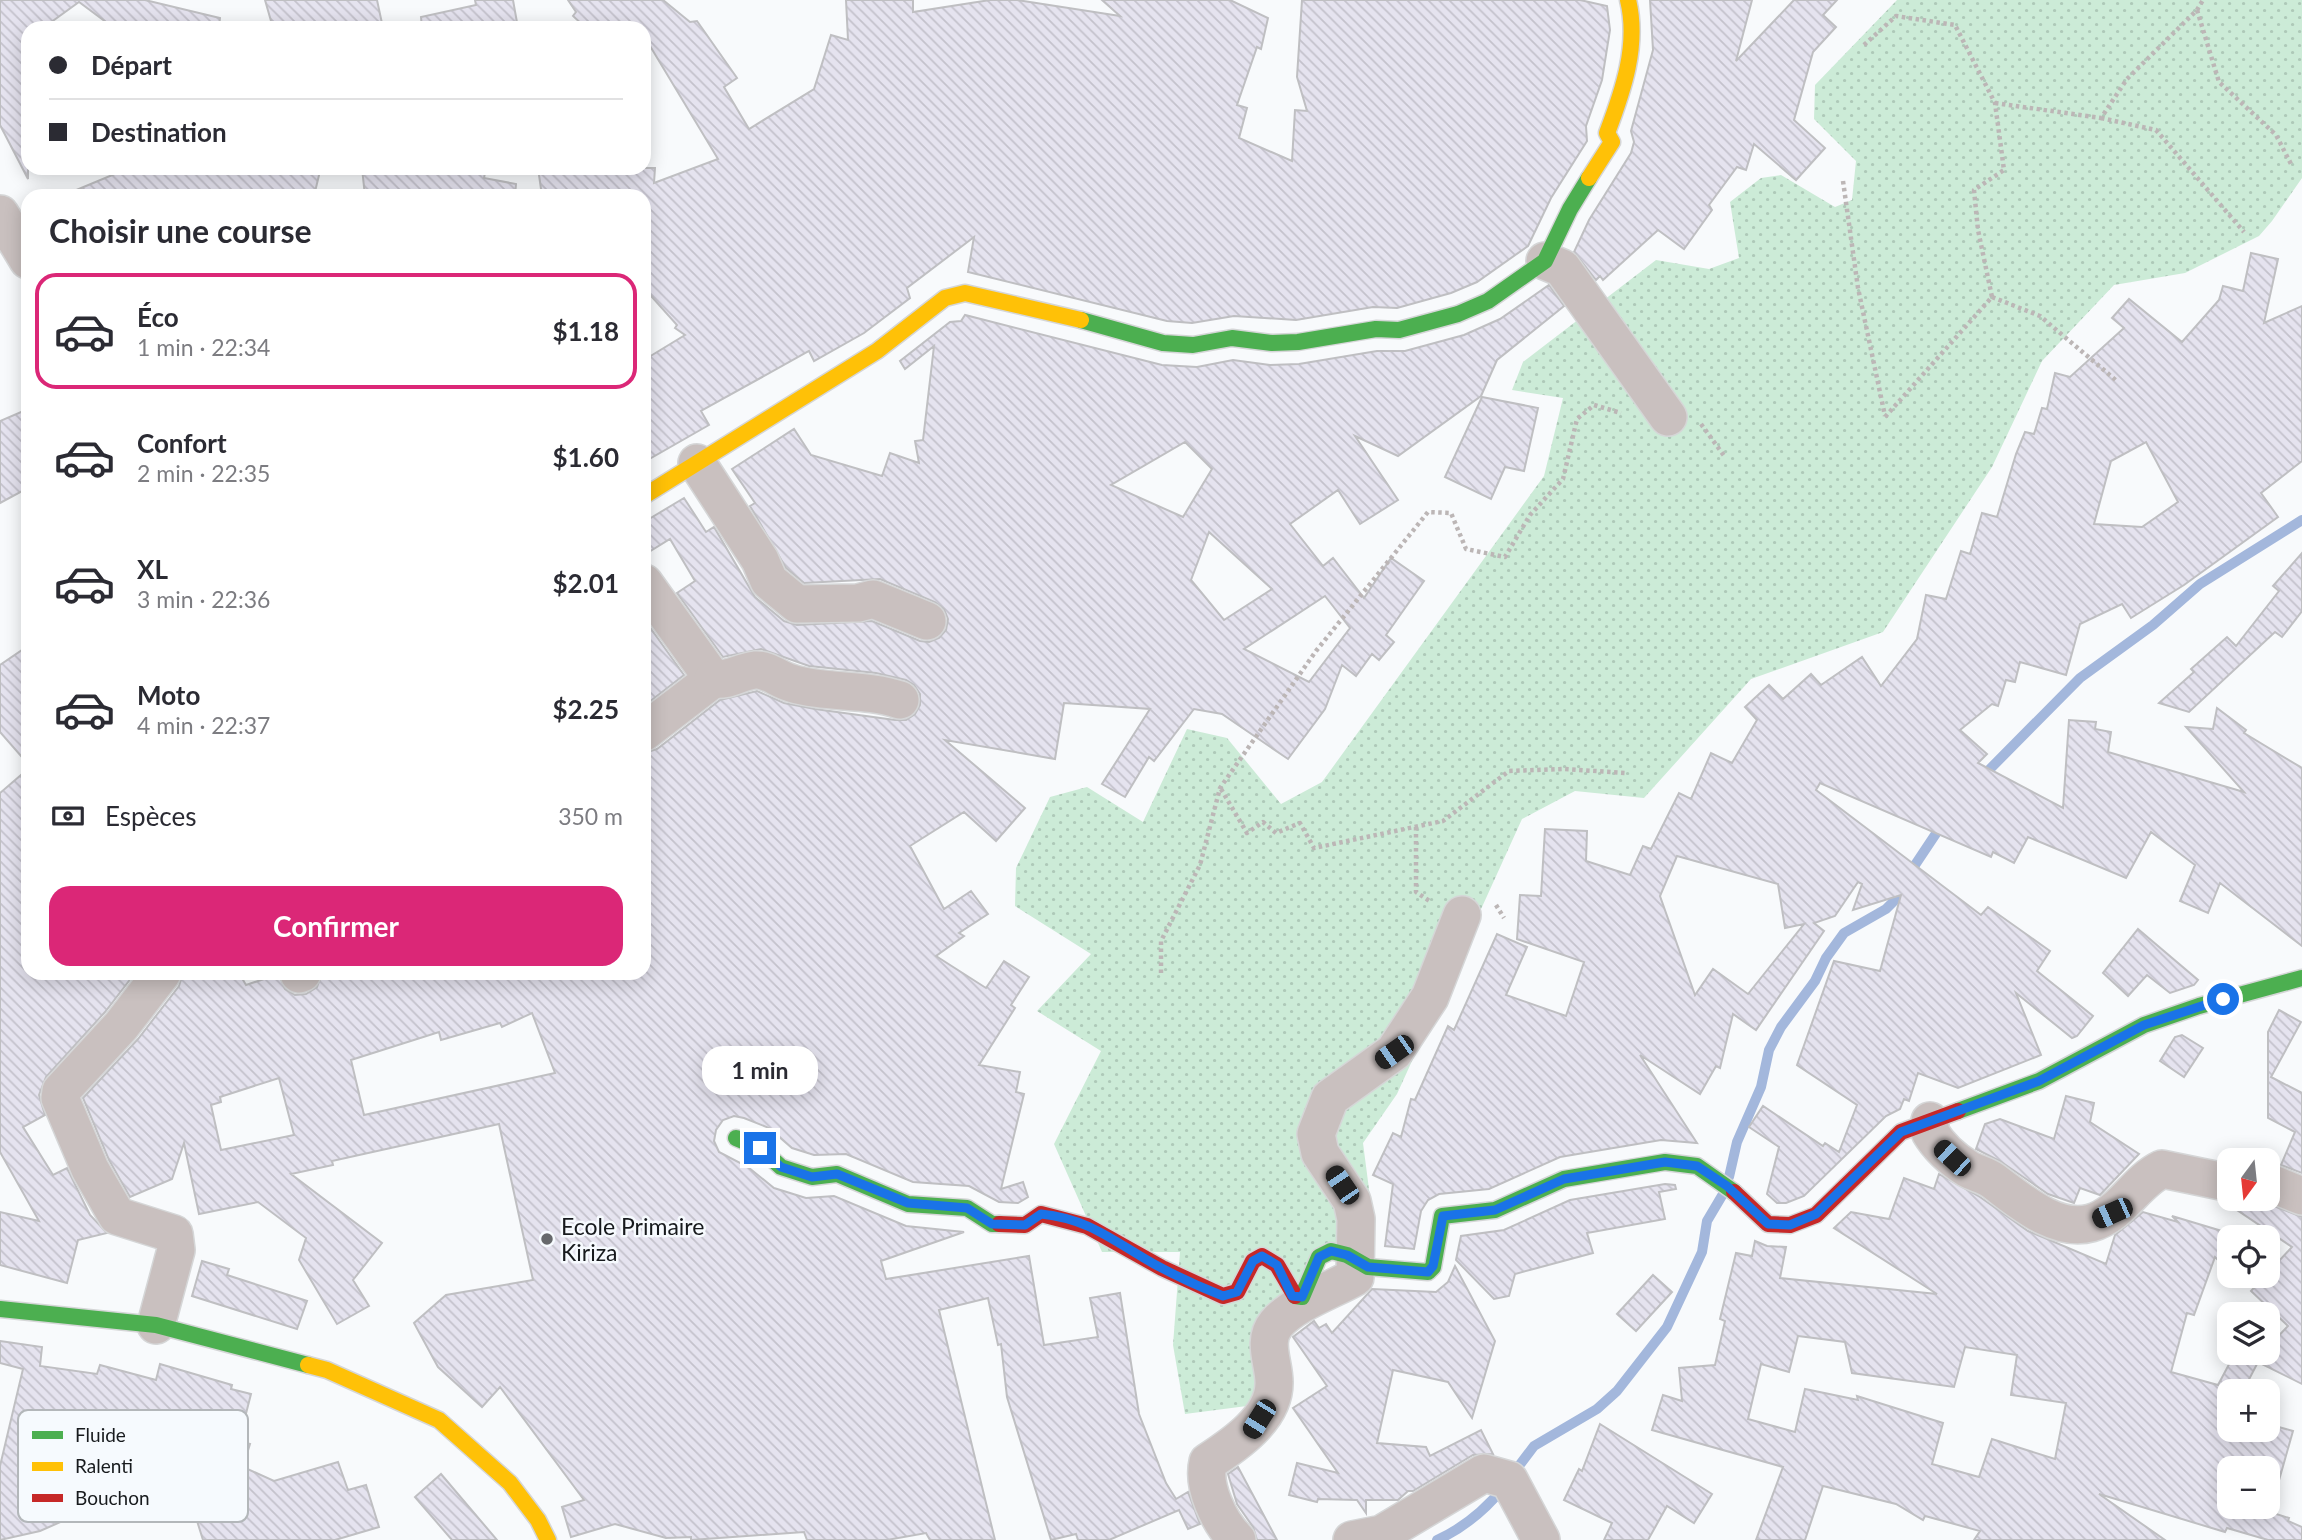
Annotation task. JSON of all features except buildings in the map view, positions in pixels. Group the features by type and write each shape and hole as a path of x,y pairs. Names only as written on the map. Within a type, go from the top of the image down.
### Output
{"street":[{"path":"651,492 877,351 945,298 965,293 1057,314 1163,343 1193,345 1232,338 1272,343 1298,342 1376,329 1399,330 1458,314 1488,301 1545,261 1570,209 1612,142 1606,133 1630,51 1634,17 1628,0"},
{"path":"0,214 21,248"},
{"path":"1545,261 1562,268 1668,417"},
{"path":"697,463 760,560 769,581 797,604 858,603 873,599 927,621"},
{"path":"651,593 713,680"},
{"path":"651,727 713,680 727,681 753,670 763,671 792,684 879,693 900,699"},
{"path":"1237,1540 1226,1529 1204,1476 1208,1462 1248,1435 1269,1402 1275,1384 1269,1345 1274,1326 1288,1313 1355,1278 1356,1219 1352,1201 1320,1153 1316,1134 1330,1098 1394,1052 1430,997 1462,915"},
{"path":"736,1138 760,1148 781,1167 812,1177 837,1174 908,1203 967,1208 992,1224 1025,1225 1041,1214 1067,1217 1090,1225 1154,1264 1223,1296 1237,1292 1253,1261 1262,1256 1277,1265 1292,1296 1302,1297 1319,1257 1331,1251 1368,1267 1428,1272 1433,1266 1443,1216 1495,1210 1564,1179 1665,1162 1697,1166 1727,1186 1768,1224 1790,1225 1816,1214 1901,1132 2039,1081 2144,1025 2199,1006 2302,978"},
{"path":"156,1325 176,1250 174,1234 117,1216 90,1169 60,1098 61,1091 121,1026 157,980"},
{"path":"1930,1121 1930,1132 1952,1158 1992,1180 2012,1198 2071,1226 2090,1223 2112,1213 2153,1173 2162,1169 2217,1180"},
{"path":"2280,1187 2302,1196"},
{"path":"0,1309 156,1325 327,1370 439,1420 510,1483 538,1520 548,1540"},
{"path":"1352,1540 1382,1534 1484,1473 1509,1480 1541,1540"}],"path":[{"path":"2101,118 2127,79 2197,10 2203,0"},
{"path":"2197,10 2219,82 2276,135 2291,164"},
{"path":"1864,45 1896,16 1955,25 1995,103 2004,170 1974,190 1978,230 1992,297"},
{"path":"1995,103 2101,118 2156,130 2244,232"},
{"path":"1843,181 1858,288 1885,417 1992,297"},
{"path":"1992,297 2040,316 2118,382"},
{"path":"1161,973 1161,941 1200,865 1220,788 1316,651 1428,512 1451,513 1466,549 1505,557 1530,514 1563,479 1577,419 1594,405 1624,414 1698,420 1725,457"},
{"path":"1220,788 1247,834 1263,822 1276,833 1300,823 1314,848 1443,821 1509,771 1565,769 1625,774"}],"green space":[{"path":"1897,0 2302,0 2302,178 2259,236 2185,273 2114,285 2042,361 1992,467 1883,632 1751,679 1644,798 1575,791 1522,819 1397,1094 1363,1143 1373,1220 1276,1305 1286,1401 1185,1414 1173,1345 1180,1252 1102,1252 1054,1144 1101,1051 1037,1011 1091,954 1015,906 1016,868 1050,797 1087,787 1143,822 1187,729 1227,738 1281,804 1322,782 1544,476 1563,398 1512,390 1523,362 1656,260 1709,269 1739,258 1730,202 1761,178 1781,175 1835,207 1852,200 1856,161 1814,119 1815,85"}],"waterway":[{"path":"1982,777 2080,678 2153,625 2200,584 2302,520"},
{"path":"1729,1177 1737,1142 1761,1087 1769,1050 1781,1027 1815,981 1826,958 1844,933 1886,909 1902,893 1913,868 1943,823"},
{"path":"1512,1475 1534,1446 1597,1409 1617,1391 1667,1327 1702,1252 1707,1221 1723,1194"},
{"path":"1437,1540 1474,1518 1504,1487"}],"traffic: fast":[{"path":"1081,320 1163,343 1193,345 1232,338 1272,343 1298,342 1376,329 1399,330 1458,314 1488,301 1545,261 1570,209 1589,178"},
{"path":"1958,1111 2039,1081 2144,1025 2199,1006 2302,978"},
{"path":"736,1138 760,1148 781,1167 812,1177 837,1174 908,1204 967,1208 992,1224 999,1224"},
{"path":"1295,1296 1302,1297 1319,1257 1331,1251 1347,1255 1368,1267 1428,1272 1433,1267 1442,1216 1495,1210 1564,1179 1665,1162 1697,1166 1734,1192"},
{"path":"0,1309 156,1325 308,1365"}],"traffic: slow":[{"path":"1589,178 1612,142 1607,133 1624,84 1632,34 1628,0"},
{"path":"651,492 877,351 945,298 965,293 1081,320"},
{"path":"308,1365 327,1370 439,1420 510,1483 538,1520 548,1540"}],"traffic: jam":[{"path":"1734,1192 1768,1224 1790,1225 1816,1215 1901,1132 1958,1111"},
{"path":"999,1224 1025,1225 1041,1214 1087,1226 1162,1268 1223,1296 1237,1292 1253,1261 1262,1256 1277,1265 1295,1296"}],"place":[{"name":"Ecole Primaire Kiriza","path":"547,1239"}],"route":[{"path":"760,1148 781,1167 812,1177 837,1174 908,1203 967,1208 992,1224 1025,1225 1041,1214 1067,1217 1090,1225 1154,1264 1223,1296 1237,1292 1247,1279 1253,1261 1262,1256 1277,1265 1292,1296 1302,1297 1319,1257 1331,1251 1347,1255 1368,1267 1428,1272 1433,1266 1443,1216 1495,1210 1564,1179 1665,1162 1697,1166 1727,1186 1753,1213 1768,1224 1790,1225 1816,1214 1901,1132 2039,1081 2144,1025 2223,999"}]}
